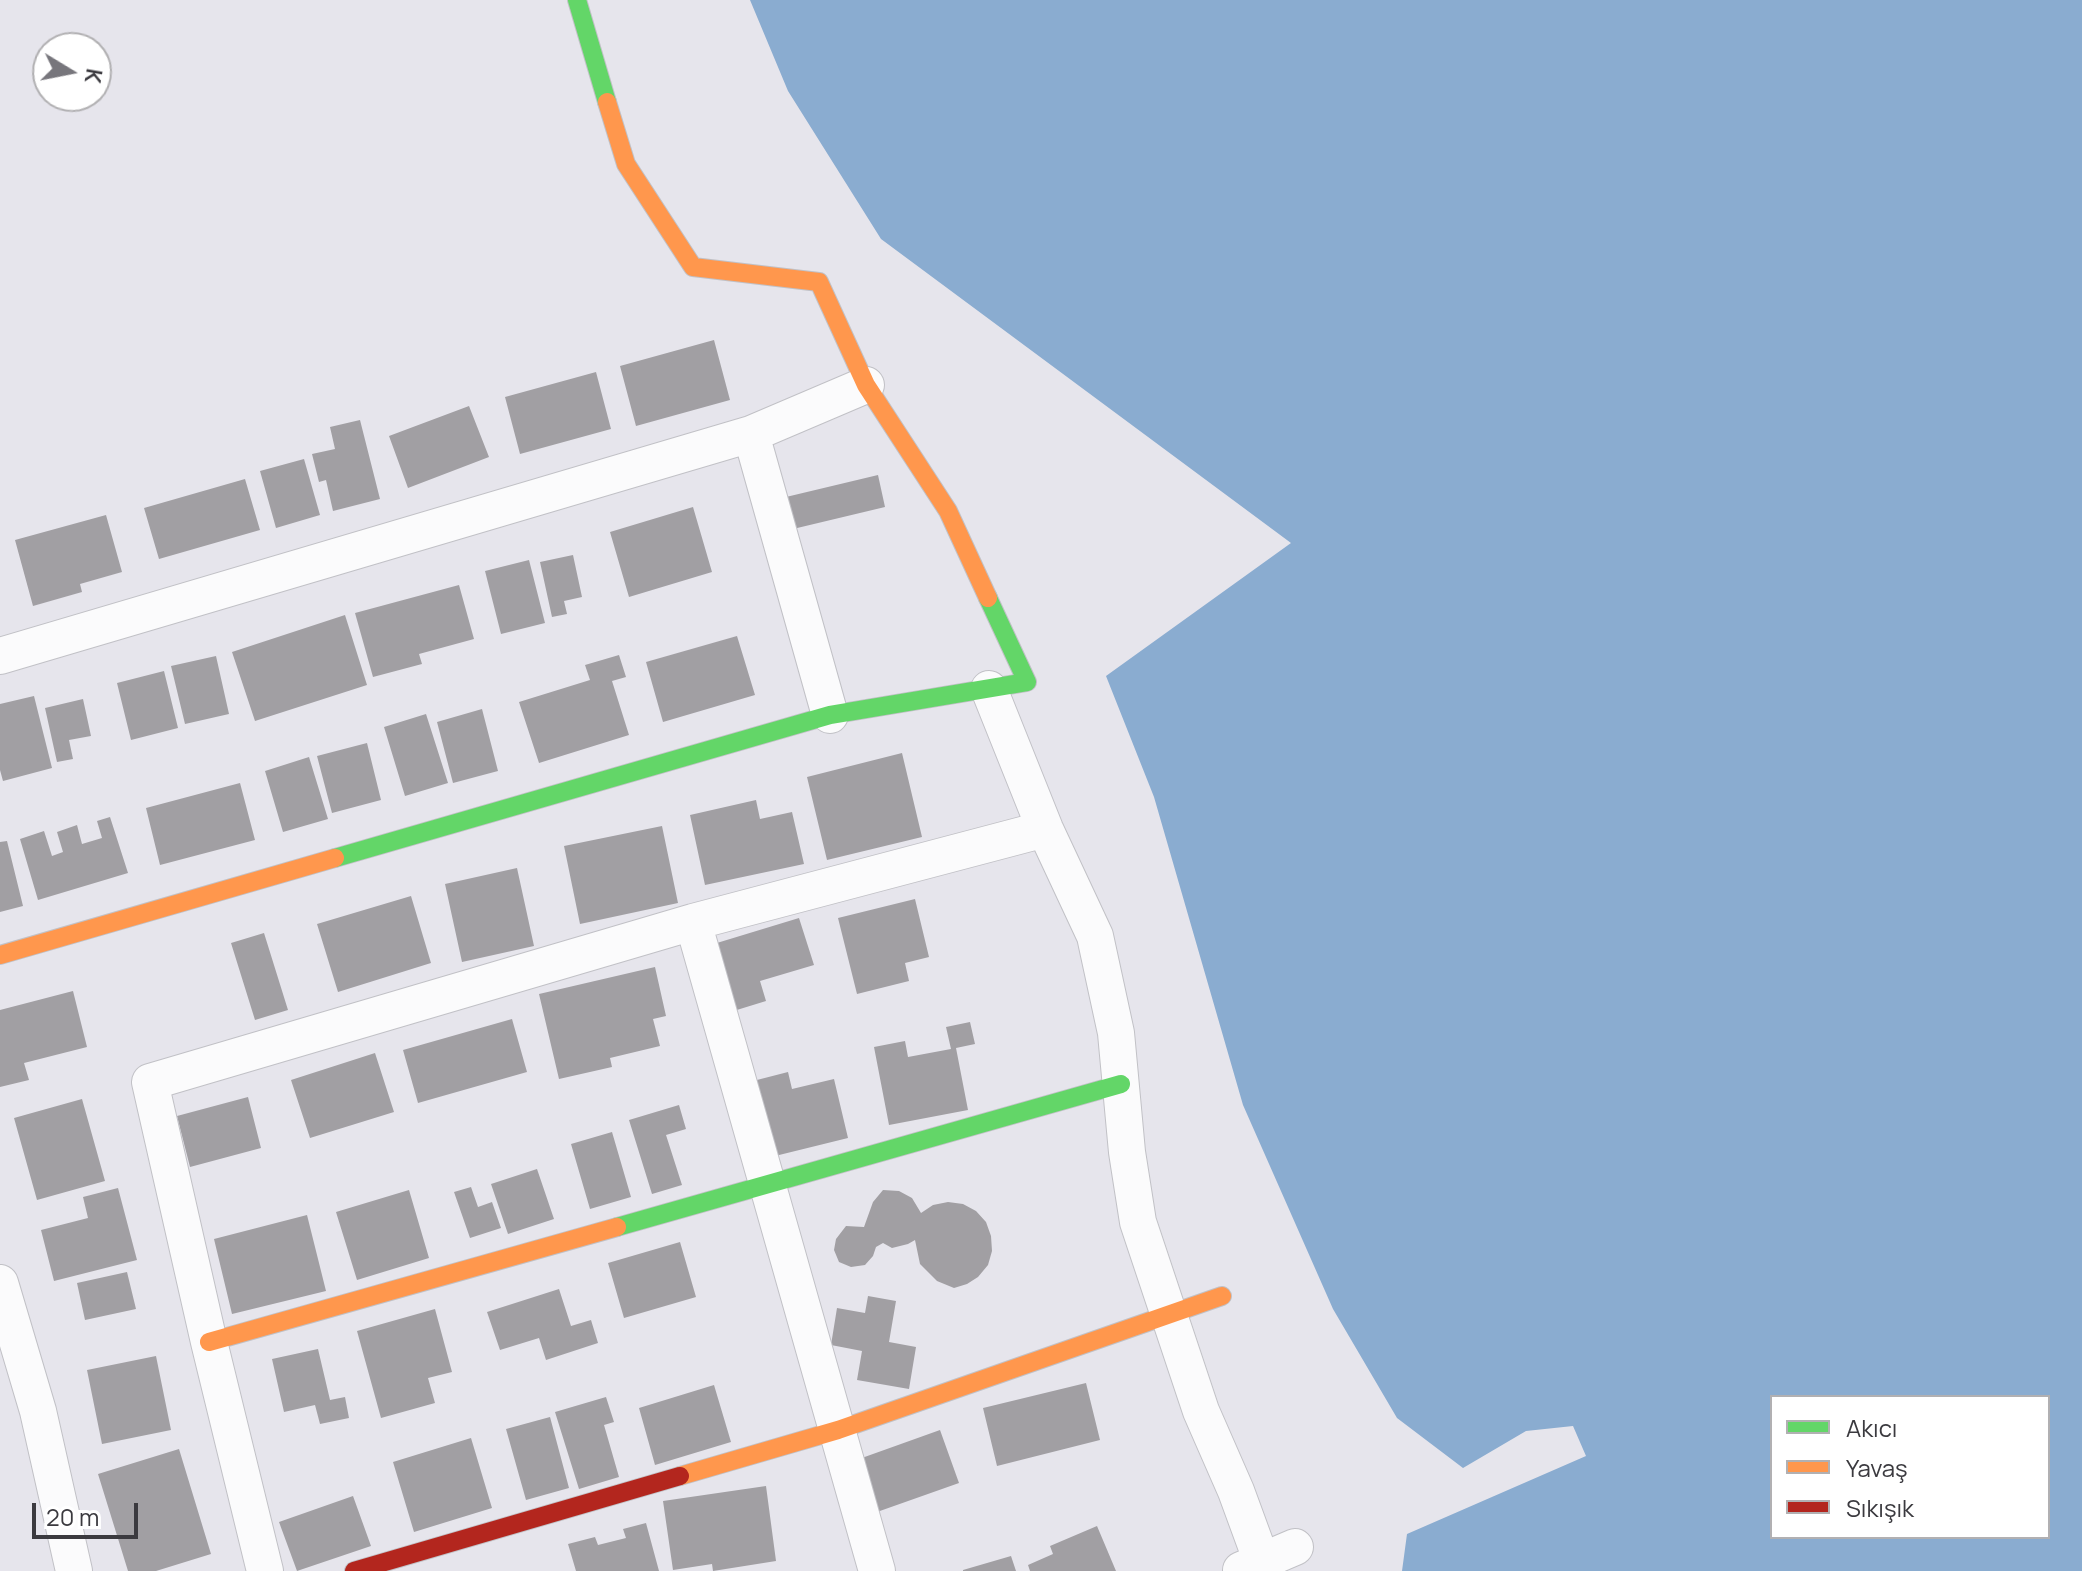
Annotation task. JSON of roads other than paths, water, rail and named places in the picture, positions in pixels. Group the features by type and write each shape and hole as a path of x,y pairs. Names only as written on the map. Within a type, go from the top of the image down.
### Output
{"street":[{"path":"0,955 830,715 1027,682 948,511 866,385 819,282 693,267 626,164 577,0"},
{"path":"0,656 751,434 866,385"},
{"path":"751,434 830,715"},
{"path":"989,689 1045,829 1095,936 1116,1033 1127,1152 1138,1222 1201,1411 1236,1491 1250,1566 1295,1547"},
{"path":"265,1571 150,1082 693,922 1045,829"},
{"path":"693,922 877,1571"},
{"path":"209,1342 1121,1084"},
{"path":"0,1283 38,1411 74,1571"},
{"path":"354,1571 838,1430 1222,1296"}],"water":[{"path":"750,0 2082,0 2082,1571 1402,1571 1407,1534 1586,1456 1573,1426 1526,1431 1463,1468 1397,1418 1333,1309 1243,1105 1154,797 1106,676 1291,543 881,239 788,91"}]}
